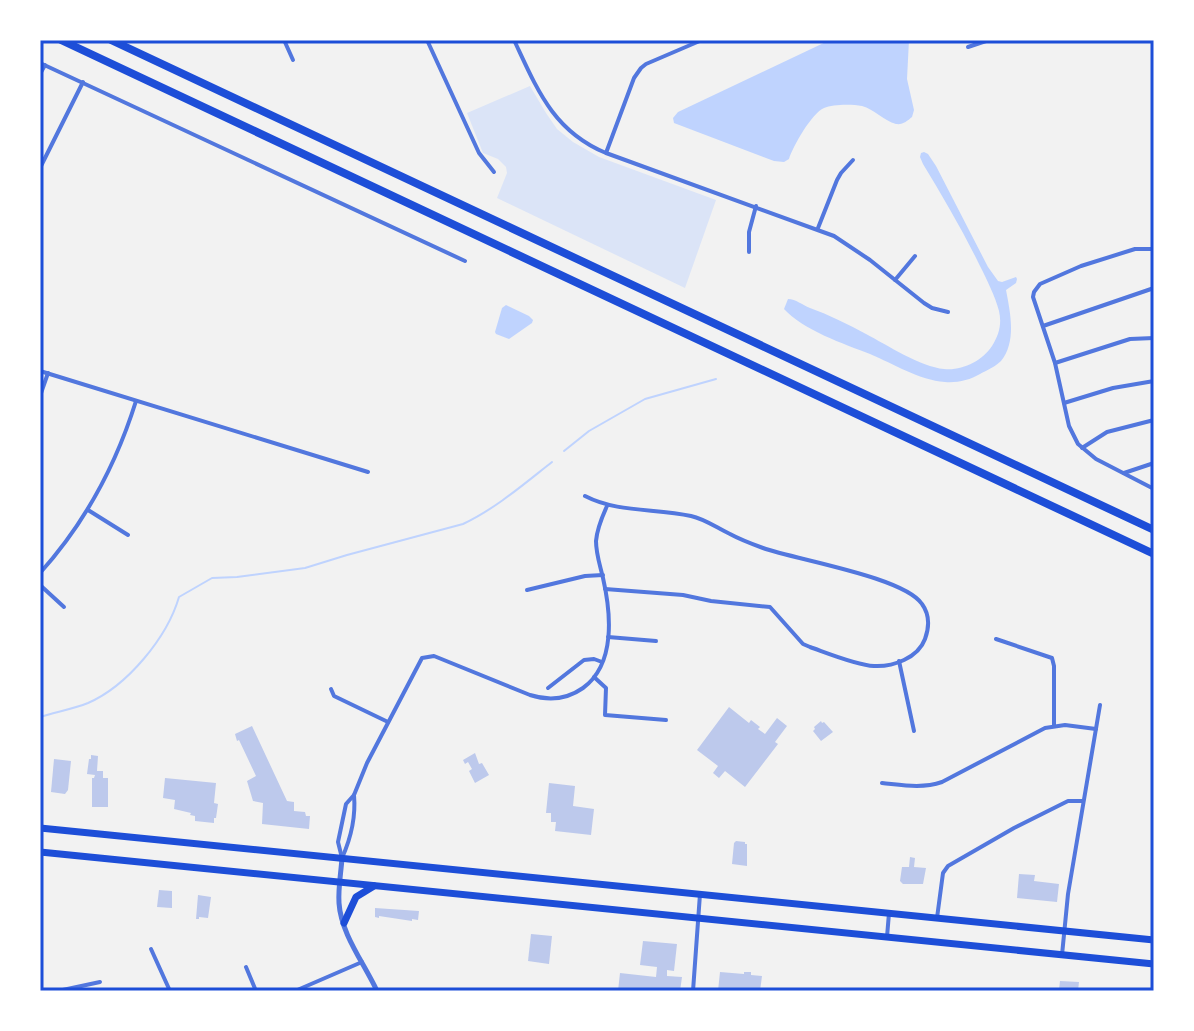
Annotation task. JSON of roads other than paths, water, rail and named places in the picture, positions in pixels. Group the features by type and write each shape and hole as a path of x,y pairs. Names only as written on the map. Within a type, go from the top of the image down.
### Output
{"highway":[{"path":"61,40 1154,554"},
{"path":"111,40 1154,530"}],"main road":[{"path":"40,828 1154,940"},
{"path":"40,852 1154,964"},
{"path":"344,923 356,897 375,886"}],"street":[{"path":"284,40 293,60"},
{"path":"427,40 479,153 494,172"},
{"path":"514,40 537,90 553,114 582,141 606,153 818,228 844,241 924,303 948,312"},
{"path":"606,153 634,78 641,68 702,40"},
{"path":"968,47 989,40"},
{"path":"40,74 42,64 465,261"},
{"path":"40,168 83,82"},
{"path":"818,228 837,180 853,160"},
{"path":"749,252 749,232 756,206"},
{"path":"1154,249 1135,249 1102,258 1040,284 1033,297 1055,363 1069,426 1082,448 1096,459 1154,489"},
{"path":"895,280 915,256"},
{"path":"1043,326 1154,288"},
{"path":"1055,363 1130,339 1154,338"},
{"path":"40,371 368,472"},
{"path":"40,396 48,373"},
{"path":"1064,403 1113,388 1154,381"},
{"path":"40,573 88,510 121,448 136,401"},
{"path":"1082,448 1107,432 1154,420"},
{"path":"1121,473 1154,463"},
{"path":"585,496 607,506 699,518 766,549 892,585 915,596 924,607 927,629 921,648 911,656 873,666 810,647 797,638 770,607 683,595 605,589"},
{"path":"377,991 339,908 342,858 338,844 346,804 354,795 405,688 425,656 430,655 545,699 574,694 588,684 602,662 608,637 608,607 596,539 607,506"},
{"path":"88,510 128,535"},
{"path":"527,590 585,576 603,575"},
{"path":"40,585 64,607"},
{"path":"608,637 656,641"},
{"path":"996,639 1052,658 1054,726"},
{"path":"548,688 584,660 602,662"},
{"path":"899,661 914,731"},
{"path":"594,677 606,688 605,715 666,720"},
{"path":"331,689 334,696 388,722"},
{"path":"1062,955 1068,894 1100,705"},
{"path":"882,783 933,785 1042,730 1065,725 1096,729"},
{"path":"342,858 350,843 354,795"},
{"path":"937,918 943,873 948,866 1068,801 1083,801"},
{"path":"693,991 700,894"},
{"path":"887,937 889,913"},
{"path":"151,949 170,991"},
{"path":"295,991 362,962"},
{"path":"246,967 256,991"},
{"path":"58,991 100,982"}],"water":[{"path":"830,40 909,40 907,79 914,110 912,117 896,124 862,106 824,108 809,123 789,159 784,162 674,123 673,118 678,112"},
{"path":"924,152 936,166 998,281 1017,279 1006,290 1011,336 1006,353 994,367 959,381 935,381 907,371 813,330 784,309 788,299 794,300 935,367 964,367 988,351 999,329 997,305 967,240 923,164 920,157"},
{"path":"506,305 533,320 509,339 495,332 502,308"}],"waterway":[{"path":"564,451 589,431 645,399 716,379"},
{"path":"40,717 88,703 117,685 155,644 179,597 212,578 305,568 463,524 498,504 552,462"}]}
